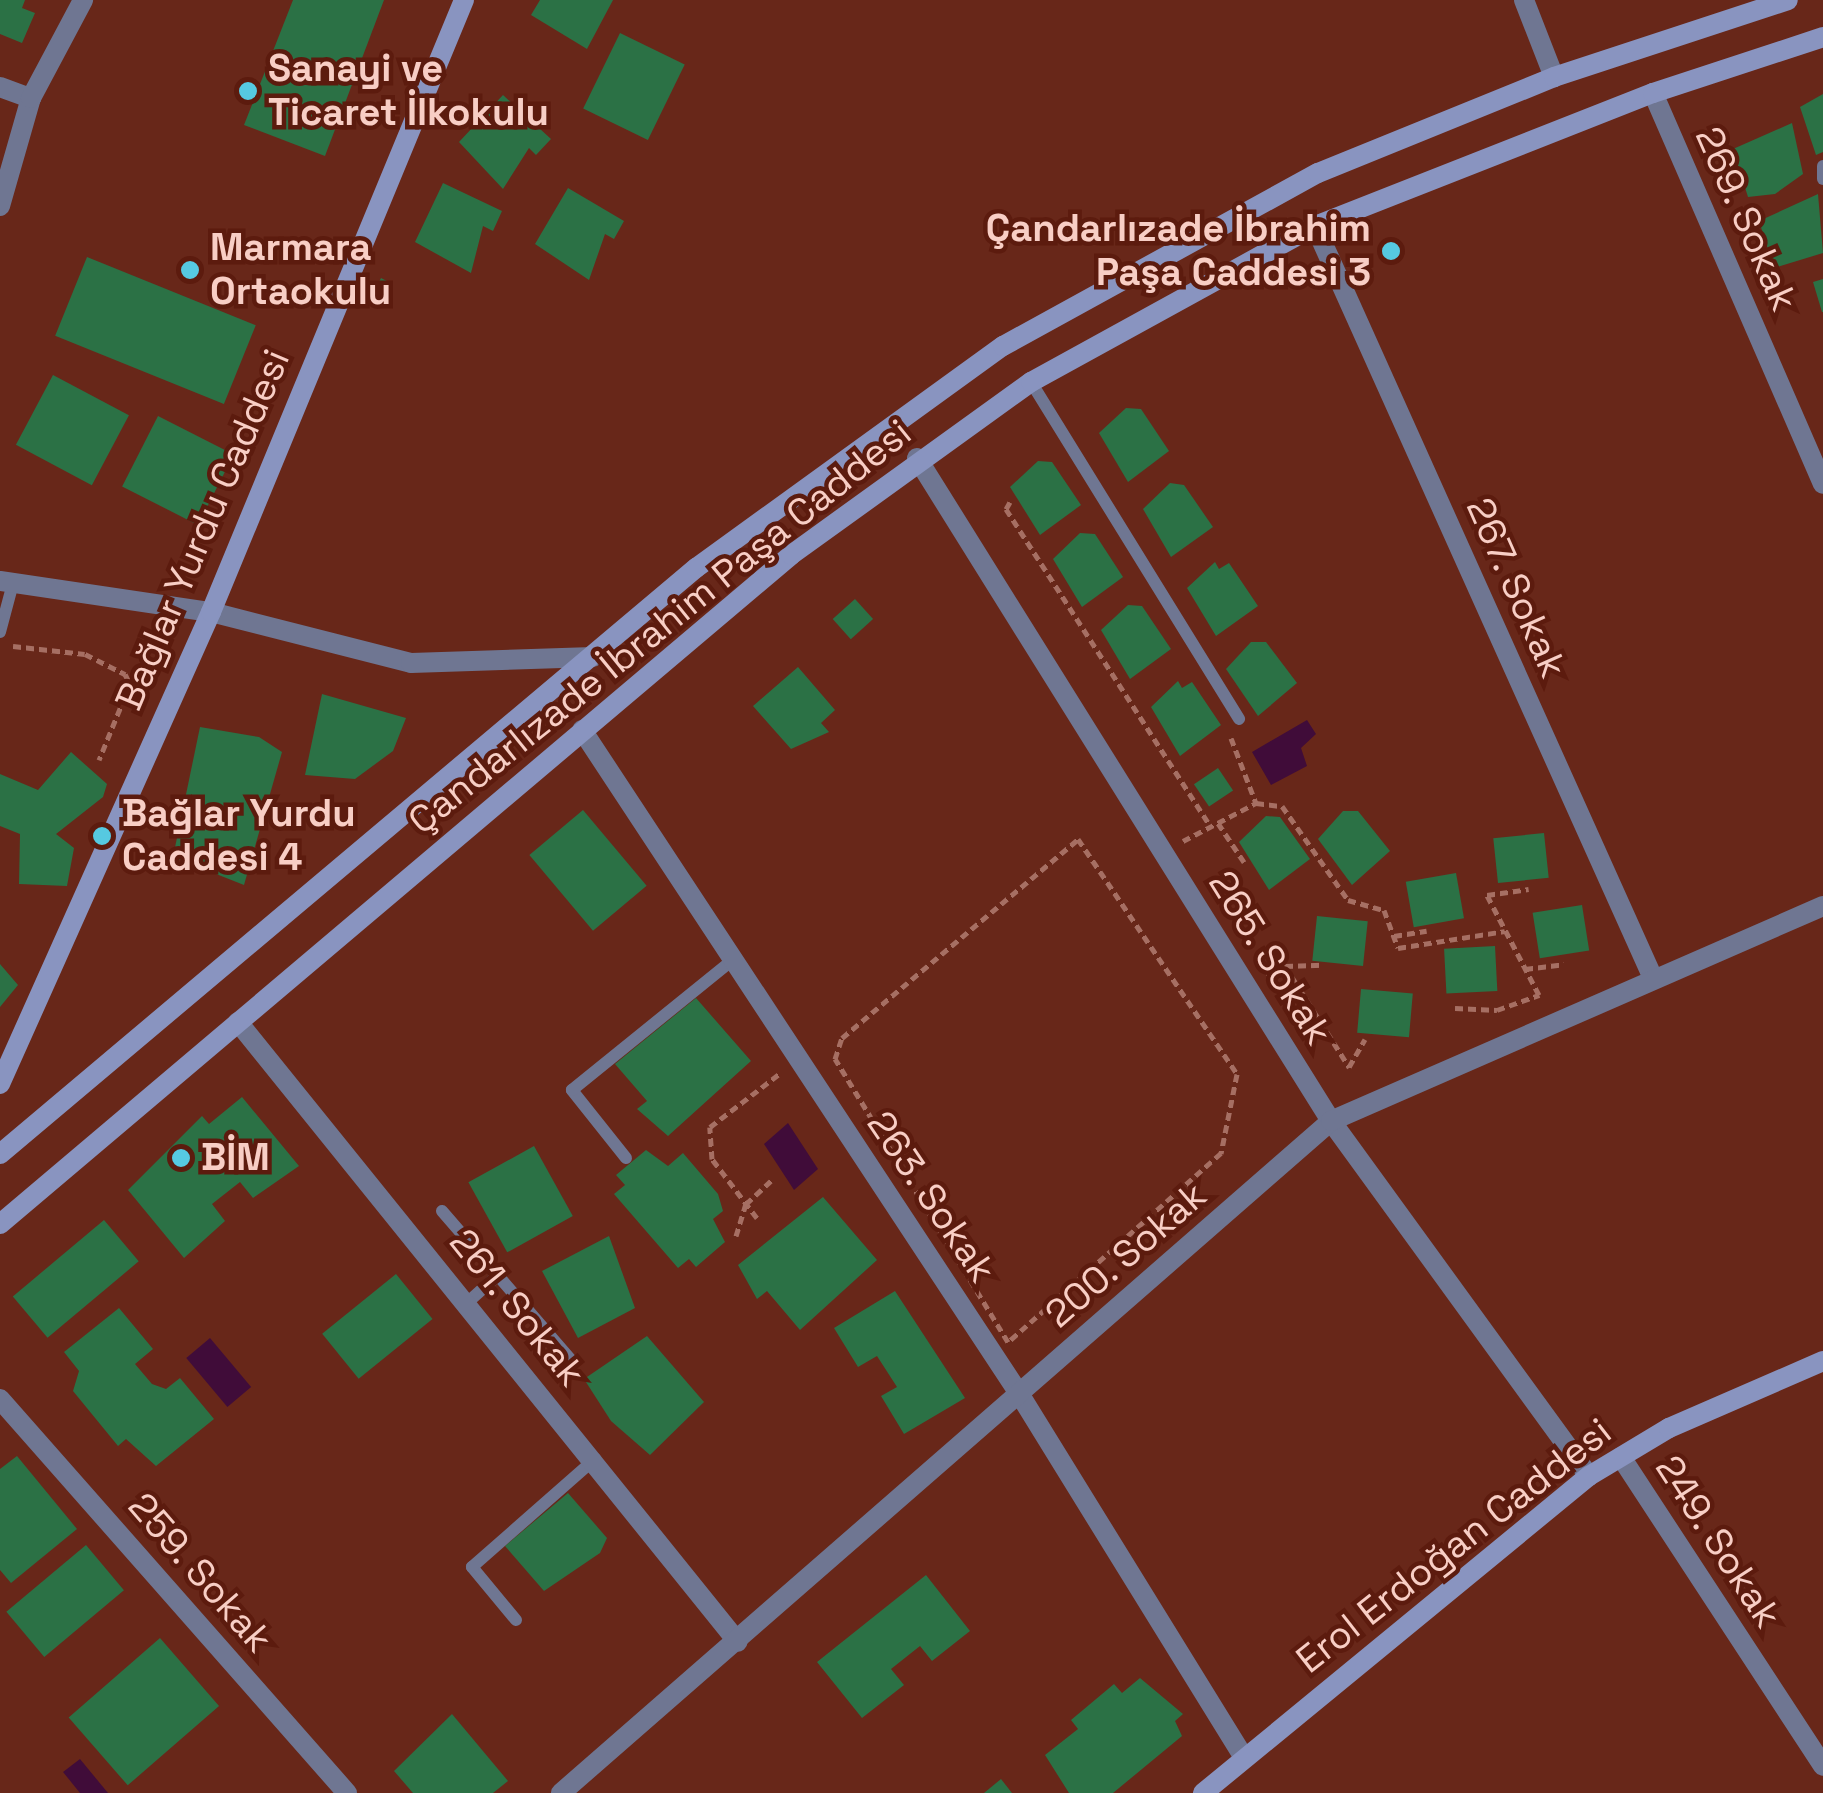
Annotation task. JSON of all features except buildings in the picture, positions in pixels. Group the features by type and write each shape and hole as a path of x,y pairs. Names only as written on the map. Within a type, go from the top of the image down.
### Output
{"main road":[{"name":"Bağlar Yurdu Caddesi","path":"0,1084 211,612 464,0"},
{"name":"Çandarlızade İbrahim Paşa Caddesi","path":"0,1154 593,657 852,448 1002,346 1318,173 1554,78 1788,0"},
{"name":"Çandarlızade İbrahim Paşa Caddesi","path":"0,1224 582,730 918,458 1032,382 1315,226 1653,93 1823,37"},
{"name":"Erol Erdoğan Caddesi","path":"1216,1789 1244,1758 1588,1476 1823,1361"}],"street":[{"path":"0,206 31,98 83,0"},
{"path":"1524,0 1554,78"},
{"path":"0,87 31,98"},
{"name":"269. Sokak","path":"1653,93 1823,484"},
{"name":"267. Sokak","path":"1315,226 1652,978"},
{"name":"265. Sokak","path":"918,458 1331,1122 1588,1476"},
{"path":"6,582 211,612 412,664 593,657"},
{"name":"263. Sokak","path":"582,730 1020,1395 1244,1758"},
{"name":"200. Sokak","path":"562,1793 1331,1122 1823,906"},
{"name":"261. Sokak","path":"238,1022 468,1302 738,1642"},
{"name":"259. Sokak","path":"0,1399 347,1793"},
{"name":"249. Sokak","path":"1621,1457 1823,1766"}],"lane":[{"path":"1823,166 1823,179"},
{"path":"1032,382 1238,718"},
{"path":"0,632 6,582"},
{"path":"626,1158 572,1090 734,960"},
{"path":"442,1211 574,1362"},
{"path":"468,1302 498,1275"},
{"path":"516,1620 472,1567 595,1460"}],"path":[{"path":"1010,502 1006,509 1210,826"},
{"path":"0,644 85,654 125,674 130,684 99,760"},
{"path":"1238,718 1229,728 1236,769 1256,803"},
{"path":"1162,852 1256,803 1282,806 1348,900 1384,910 1398,948 1505,931"},
{"path":"1218,822 1244,862"},
{"path":"1078,839 1237,1074 1221,1154 1008,1342 835,1059 842,1038 1078,839"},
{"path":"1455,1008 1498,1010 1539,995 1487,895 1529,890"},
{"path":"1394,936 1427,931"},
{"path":"1525,969 1564,964"},
{"path":"1247,987 1285,966 1322,965"},
{"path":"1285,966 1349,1066 1365,1039"},
{"path":"757,1218 712,1159 710,1127 799,1062"},
{"path":"736,1236 746,1204 772,1180"}],"shaded area":[{"path":"1307,720 1316,734 1301,748 1307,766 1271,785 1252,752"},
{"path":"788,1123 818,1169 794,1190 764,1144"},
{"path":"210,1338 251,1387 227,1407 186,1358"},
{"path":"80,1759 108,1793 80,1793 63,1772"}],"place":[{"name":"Sanayi ve Ticaret İlkokulu","path":"248,91"},
{"name":"Çandarlızade İbrahim Paşa Caddesi 3","path":"1391,251"},
{"name":"Marmara Ortaokulu","path":"190,270"},
{"name":"Bağlar Yurdu Caddesi 4","path":"102,836"},
{"name":"BİM","path":"181,1158"}]}
